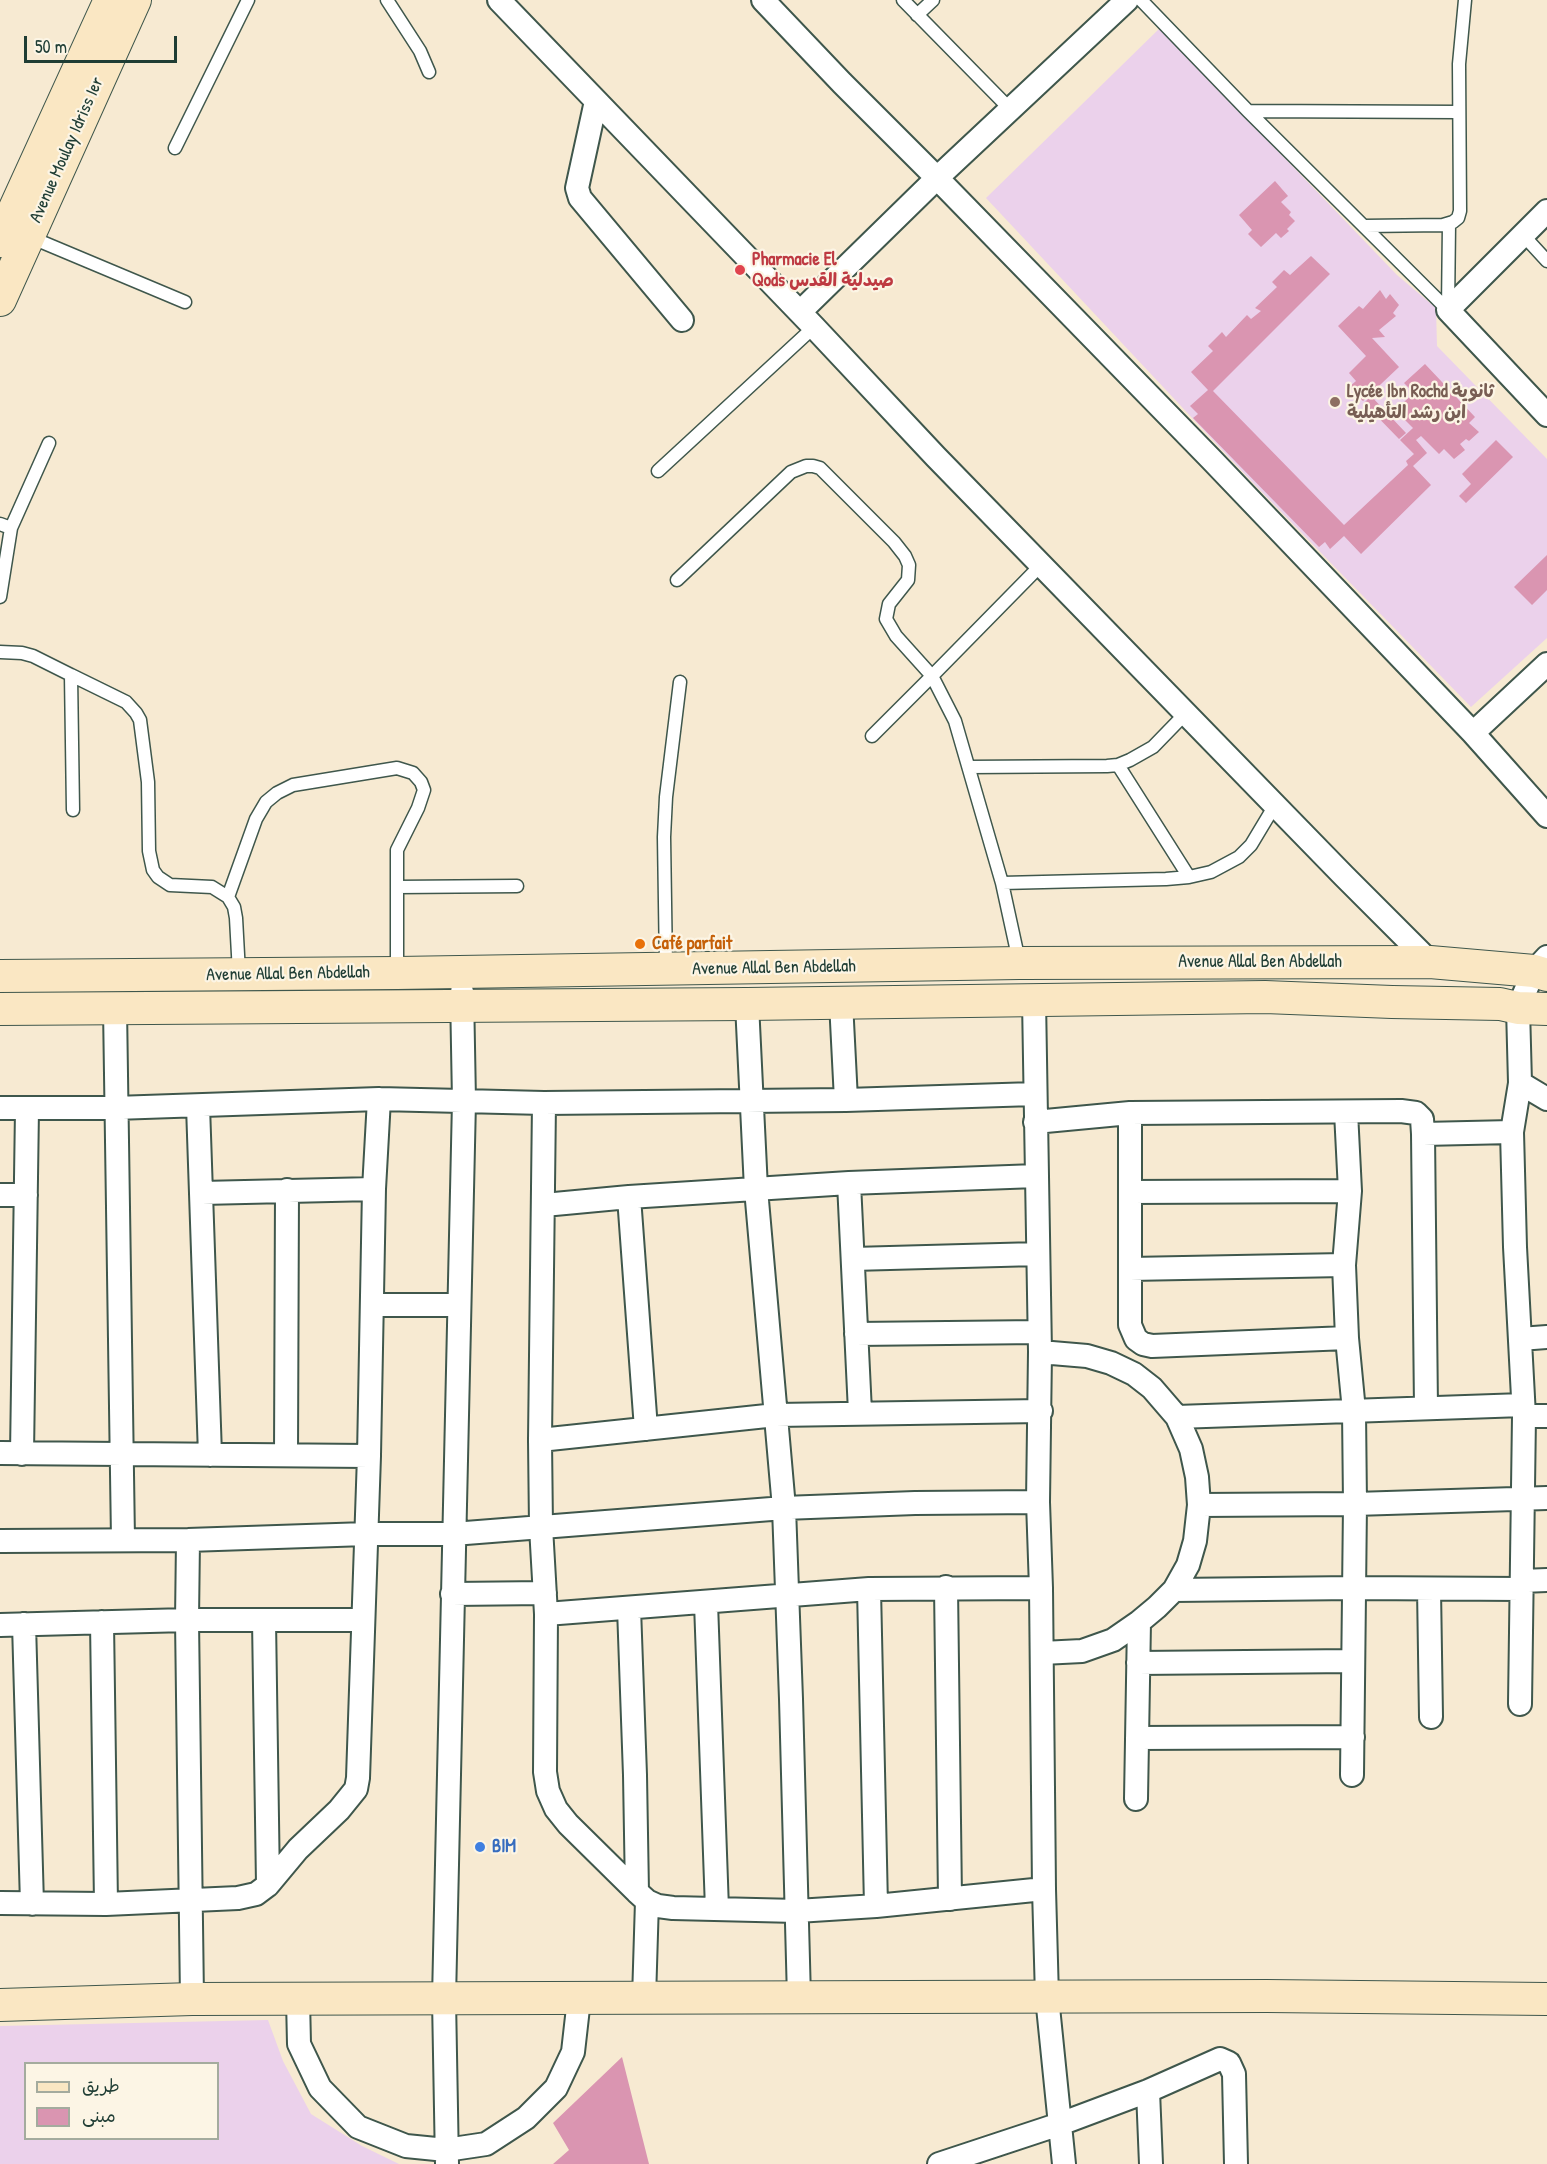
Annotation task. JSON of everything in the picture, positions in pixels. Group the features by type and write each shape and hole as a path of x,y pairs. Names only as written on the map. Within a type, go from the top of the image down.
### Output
{"street":[{"name":"Avenue Moulay Idriss Ier","path":"0,300 14,239 110,0"},
{"name":"Avenue Moulay Idriss Ier","path":"14,239 135,0"},
{"path":"499,0 807,319 936,457 1430,962"},
{"path":"763,0 1210,458 1473,733 1547,816"},
{"path":"807,319 937,178 1127,0"},
{"path":"596,101 577,189 580,198 682,320"},
{"path":"1547,211 1448,310 1547,416"},
{"path":"1473,733 1544,671"},
{"name":"Avenue Allal Ben Abdellah","path":"0,976 398,974 1019,963 1430,962 1543,968"},
{"path":"1520,1704 1524,1499 1523,1411 1512,1132 1532,1008 1543,968"},
{"path":"446,2157 444,1999 464,1101 461,972"},
{"name":"Avenue Allal Ben Abdellah","path":"0,1009 747,1004 1265,997 1500,1004 1532,1008"},
{"path":"1034,1000 1041,1411 1038,1502 1044,1889 1047,1997 1064,2164"},
{"path":"840,1002 846,1100"},
{"path":"747,1004 756,1189 784,1508 799,1998"},
{"path":"115,1008 123,1539"},
{"path":"1520,1083 1547,1099"},
{"path":"0,1108 115,1108 379,1099 544,1103 846,1100 1034,1094"},
{"path":"0,1903 106,1904 248,1897 256,1894 268,1884 298,1849 339,1810 357,1789 369,1456 374,1189 379,1099"},
{"path":"544,1103 540,1440 545,1604 544,1772 548,1791 556,1809 568,1824 642,1897 673,1908 797,1911 876,1906 1044,1889"},
{"path":"198,1106 210,1455"},
{"path":"27,1108 26,1195 11,1454 369,1456"},
{"path":"1035,1122 1130,1113 1410,1111 1416,1113 1422,1119 1423,1134 1426,1408"},
{"path":"1346,1112 1350,1191 1344,1265 1347,1338 1354,1411 1355,1504 1352,1775"},
{"path":"1130,1113 1130,1325 1136,1339 1152,1346 1347,1338"},
{"path":"1423,1134 1512,1132"},
{"path":"544,1205 629,1197 849,1183 1036,1176"},
{"path":"849,1183 860,1412"},
{"path":"202,1192 374,1189"},
{"path":"286,1455 287,1190"},
{"path":"1130,1192 1350,1191"},
{"path":"0,1195 26,1195"},
{"path":"629,1197 646,1429"},
{"path":"853,1259 1037,1254"},
{"path":"1130,1269 1344,1265"},
{"path":"372,1305 458,1305"},
{"path":"856,1334 1040,1342 1111,1363 1134,1374 1152,1388 1177,1417 1191,1449 1197,1477 1199,1505 1195,1541 1188,1565 1174,1590 1139,1622 1113,1640 1082,1651 1042,1653"},
{"path":"1520,1339 1547,1337"},
{"path":"1177,1417 1426,1408 1523,1411 1547,1416"},
{"path":"540,1440 776,1415 1041,1411"},
{"path":"1199,1505 1355,1504 1547,1498"},
{"path":"0,1541 188,1540 366,1534 453,1534 784,1508 915,1503 1038,1502"},
{"path":"188,1540 189,1899 192,1999"},
{"path":"1174,1590 1429,1589 1522,1585 1547,1580"},
{"path":"946,1587 950,1899"},
{"path":"452,1594 545,1604 629,1608 869,1589 1041,1588"},
{"path":"869,1589 876,1906"},
{"path":"1429,1589 1431,1717"},
{"path":"706,1603 717,1909"},
{"path":"629,1608 642,1897 644,1999"},
{"path":"0,1624 187,1620 363,1620"},
{"path":"264,1620 268,1884"},
{"path":"102,1622 106,1904"},
{"path":"1136,1799 1139,1622"},
{"path":"24,1624 32,1904"},
{"path":"1138,1663 1353,1661"},
{"path":"1137,1738 1353,1737"},
{"path":"0,2005 192,1999 1267,1996 1547,1999"},
{"path":"298,1999 299,2044 320,2088 358,2127 406,2146 446,2157 486,2144 526,2118 556,2088 573,2052 579,1999"},
{"path":"939,2164 1060,2124 1148,2091 1220,2059 1229,2063 1234,2074 1236,2164"},
{"path":"1148,2091 1150,2164"}],"lane":[{"path":"176,148 248,0"},
{"path":"387,0 420,51 429,72"},
{"path":"903,0 1010,109"},
{"path":"917,15 933,0"},
{"path":"1141,0 1248,111 1448,310"},
{"path":"1365,226 1407,227 1449,224 1458,218 1460,211 1459,64 1465,0"},
{"path":"1248,111 1459,112"},
{"path":"1448,310 1449,224"},
{"path":"1524,236 1547,261"},
{"path":"14,239 185,302"},
{"path":"658,471 807,319"},
{"path":"0,597 6,526 49,443"},
{"path":"677,580 791,472 813,466 820,468 905,556 909,564 908,580 889,604 886,619 896,636 932,676 955,721 1002,883 1019,963"},
{"path":"872,736 1041,565"},
{"path":"0,652 33,656 126,702 136,713 140,720 147,782 148,851 153,870 158,877 170,885 212,887 228,897 234,907 236,918 239,975"},
{"path":"71,675 73,810"},
{"path":"666,970 664,837 666,797 680,682"},
{"path":"969,767 1118,765 1153,747 1186,713"},
{"path":"1118,765 1189,877"},
{"path":"228,897 256,819 266,802 276,793 293,785 397,768 413,773 421,782 424,790 418,808 397,850 398,974"},
{"path":"1002,883 1189,877 1211,872 1239,857 1251,845 1275,805"},
{"path":"397,887 517,886"}],"shaded area":[{"name":"Lycée Ibn Rochd ثانوية ابن رشد التأهيلية","path":"1160,28 1397,275 1436,308 1437,346 1547,459 1547,638 1471,707 1254,484 986,198"},
{"path":"268,2020 283,2061 311,2114 362,2146 399,2164 0,2164 0,2026"}],"building":[{"path":"1275,181 1288,196 1281,202 1291,212 1289,215 1295,221 1281,238 1276,233 1261,247 1248,234 1252,230 1239,215"},
{"path":"1311,256 1330,274 1213,391 1344,525 1408,465 1406,461 1414,454 1400,440 1413,428 1395,410 1414,393 1404,383 1425,364 1475,417 1469,423 1479,432 1469,441 1466,439 1460,444 1465,450 1454,459 1444,449 1439,454 1421,436 1416,440 1427,453 1413,466 1431,485 1361,554 1344,536 1330,549 1325,542 1319,547 1193,418 1198,414 1190,406 1208,390 1191,372 1213,351 1208,346 1222,332 1226,337 1247,315 1251,319 1261,311 1255,308 1277,287 1272,282 1284,270 1290,275"},
{"path":"1380,290 1386,299 1390,294 1399,305 1393,313 1396,316 1379,330 1385,337 1372,338 1399,367 1363,401 1349,387 1356,381 1349,373 1366,356 1338,326 1359,306 1363,309"},
{"path":"1371,396 1406,433 1399,439 1364,403"},
{"path":"1496,440 1513,457 1466,503 1459,496 1471,484 1462,474"},
{"path":"1547,555 1547,590 1532,605 1514,587"},
{"path":"622,2057 649,2164 553,2164 569,2150 553,2123"}],"place":[{"name":"Pharmacie El Qods صيدلية القدس","path":"740,270"},
{"name":"Lycée Ibn Rochd ثانوية ابن رشد التأهيلية","path":"1335,402"},
{"name":"Café parfait","path":"640,944"},
{"name":"BIM","path":"480,1847"}]}
